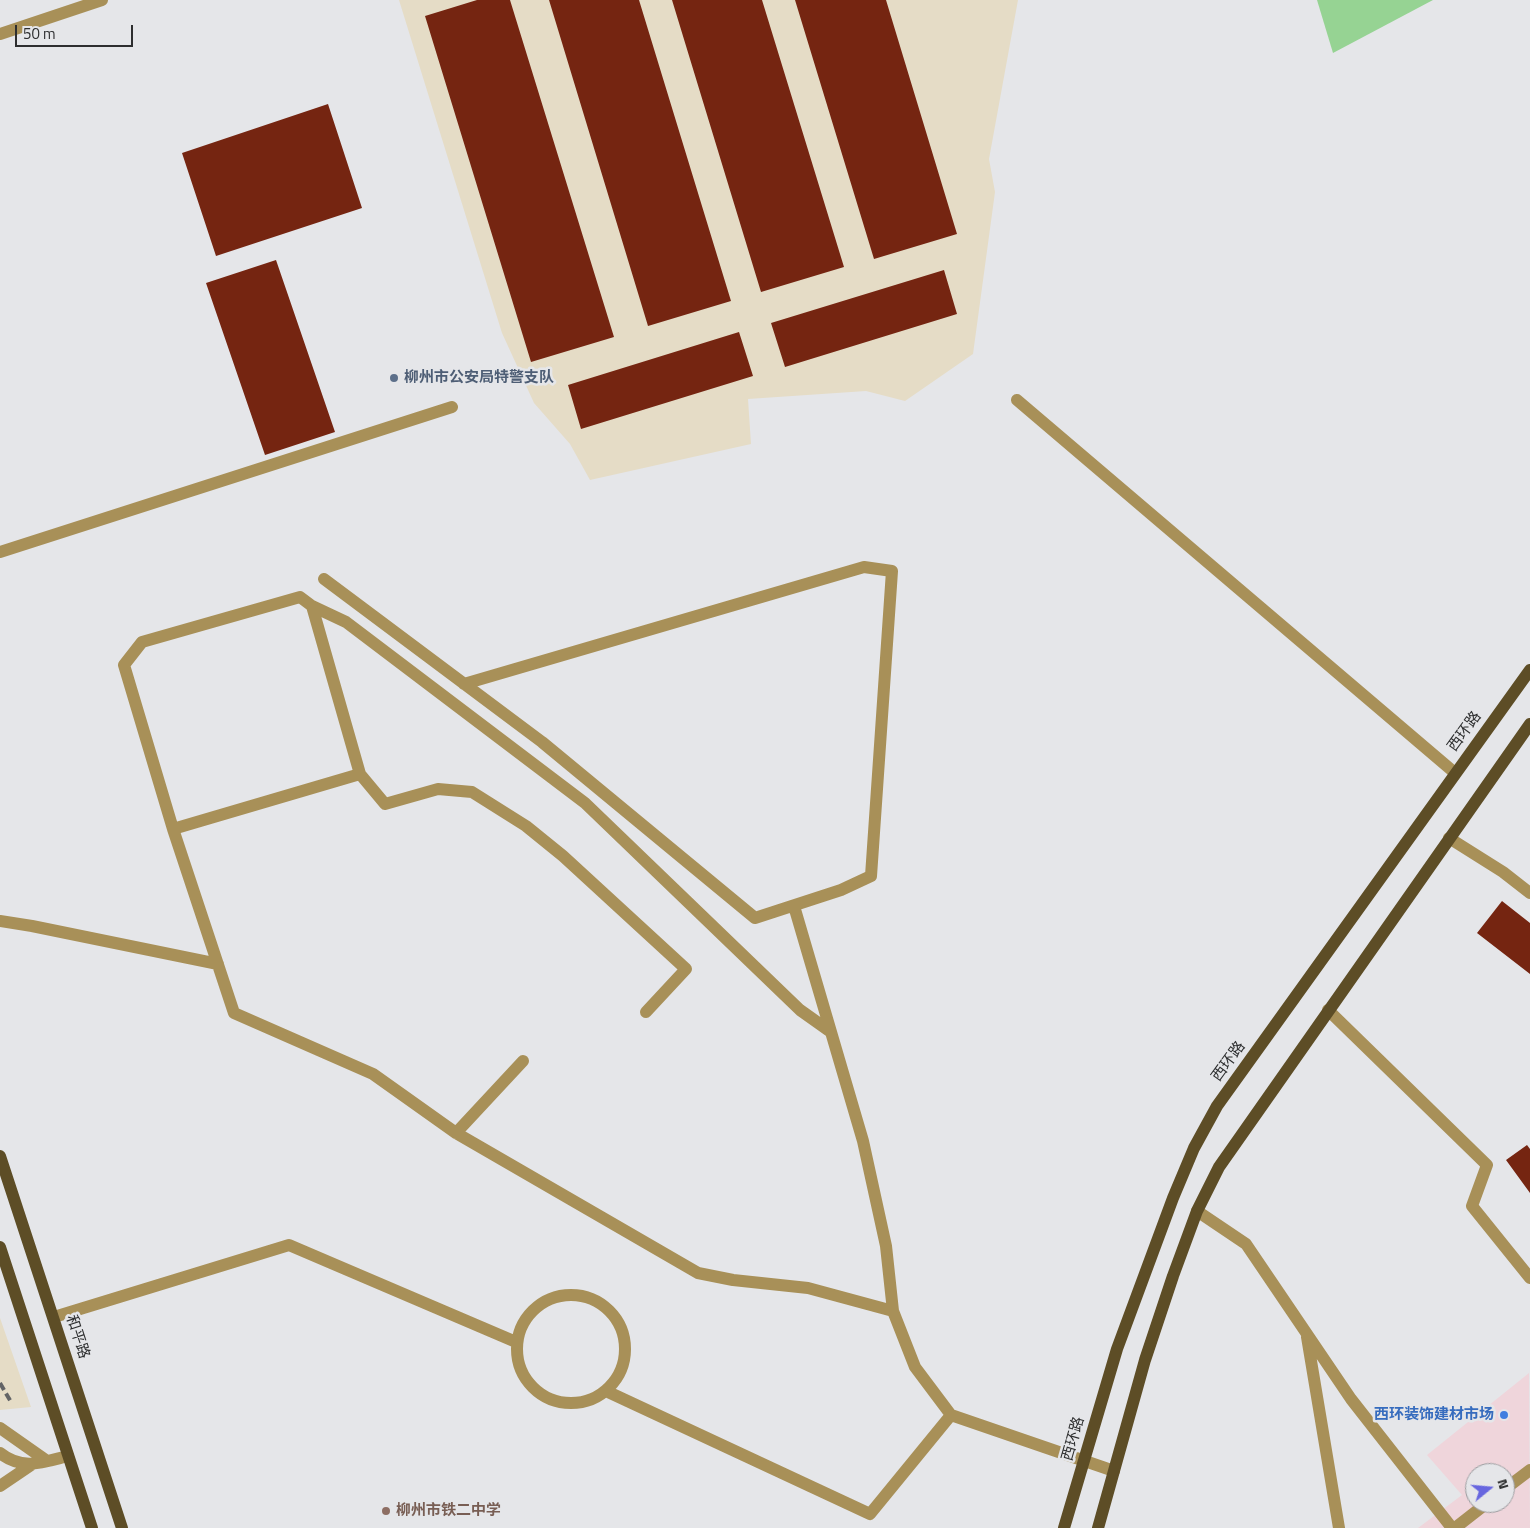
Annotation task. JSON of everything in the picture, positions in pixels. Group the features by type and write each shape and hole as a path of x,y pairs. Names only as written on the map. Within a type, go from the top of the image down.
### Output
{"main road":[{"name":"西环路","path":"1064,1528 1117,1348 1172,1198 1194,1148 1217,1106 1530,670"},
{"path":"1098,1528 1145,1360 1173,1276 1197,1211 1219,1167 1530,724"},
{"name":"和平路","path":"0,1156 122,1528"},
{"path":"0,1247 92,1528"}],"street":[{"path":"0,34 102,0"},
{"path":"1017,400 1455,774"},
{"path":"0,552 452,407"},
{"path":"324,579 464,684 542,742 755,918 842,890 871,876 892,570 864,567 464,684"},
{"path":"831,1032 800,1010 585,803 346,622 312,606 300,597 142,642 124,665 173,829 234,1013 373,1074 456,1133 698,1273 733,1280 808,1288 893,1311"},
{"path":"312,606 360,774 385,804 438,789 472,792 526,826 562,856 686,969 646,1012"},
{"path":"173,829 360,774"},
{"path":"1449,838 1503,872 1530,893"},
{"path":"794,906 863,1141 886,1246 893,1311 915,1367 950,1416 1114,1471"},
{"path":"0,921 218,964"},
{"path":"1328,1010 1487,1165 1472,1206 1530,1278"},
{"path":"456,1133 523,1061"},
{"path":"1197,1211 1246,1244 1351,1399 1453,1528 1473,1513"},
{"path":"54,1317 290,1245 516,1342"},
{"path":"562,1295 580,1295 596,1301 610,1311 620,1325 625,1341 624,1358 618,1376 606,1391 590,1400 572,1404 554,1401 545,1397 537,1392 524,1378 517,1361 516,1342 522,1324 532,1310 546,1300 562,1295"},
{"path":"1306,1332 1339,1528"},
{"path":"606,1391 870,1514 950,1416"},
{"path":"0,1428 48,1461"},
{"path":"0,1453 4,1457 31,1465"},
{"path":"0,1486 31,1465 68,1456"},
{"path":"1515,1481 1530,1470"}],"shaded area":[{"path":"399,0 1018,0 989,159 995,192 973,354 905,401 866,391 748,399 751,444 590,480 570,444 534,403 502,333"},
{"path":"0,1318 31,1407 0,1410"},
{"name":"西环装饰建材市场","path":"1529,1373 1530,1528 1418,1528 1462,1495 1427,1455"}],"green space":[{"path":"1317,0 1433,0 1333,53"}],"building":[{"path":"477,0 510,0 614,337 531,362 425,16"},
{"path":"549,0 639,0 731,301 648,326"},
{"path":"672,0 762,0 844,267 761,292"},
{"path":"795,0 886,0 957,234 874,259"},
{"path":"328,104 362,208 216,256 182,153"},
{"path":"276,260 335,432 265,455 206,283"},
{"path":"944,270 957,314 785,367 771,323"},
{"path":"739,332 753,376 581,429 568,385"},
{"path":"1502,901 1530,923 1530,974 1477,933"},
{"path":"1527,1145 1530,1149 1530,1193 1506,1160"}],"railway":[{"path":"0,1383 11,1402"}],"place":[{"name":"柳州市公安局特警支队","path":"394,378"},
{"name":"西环装饰建材市场","path":"1504,1415"},
{"name":"柳州市铁二中学","path":"386,1511"}]}
